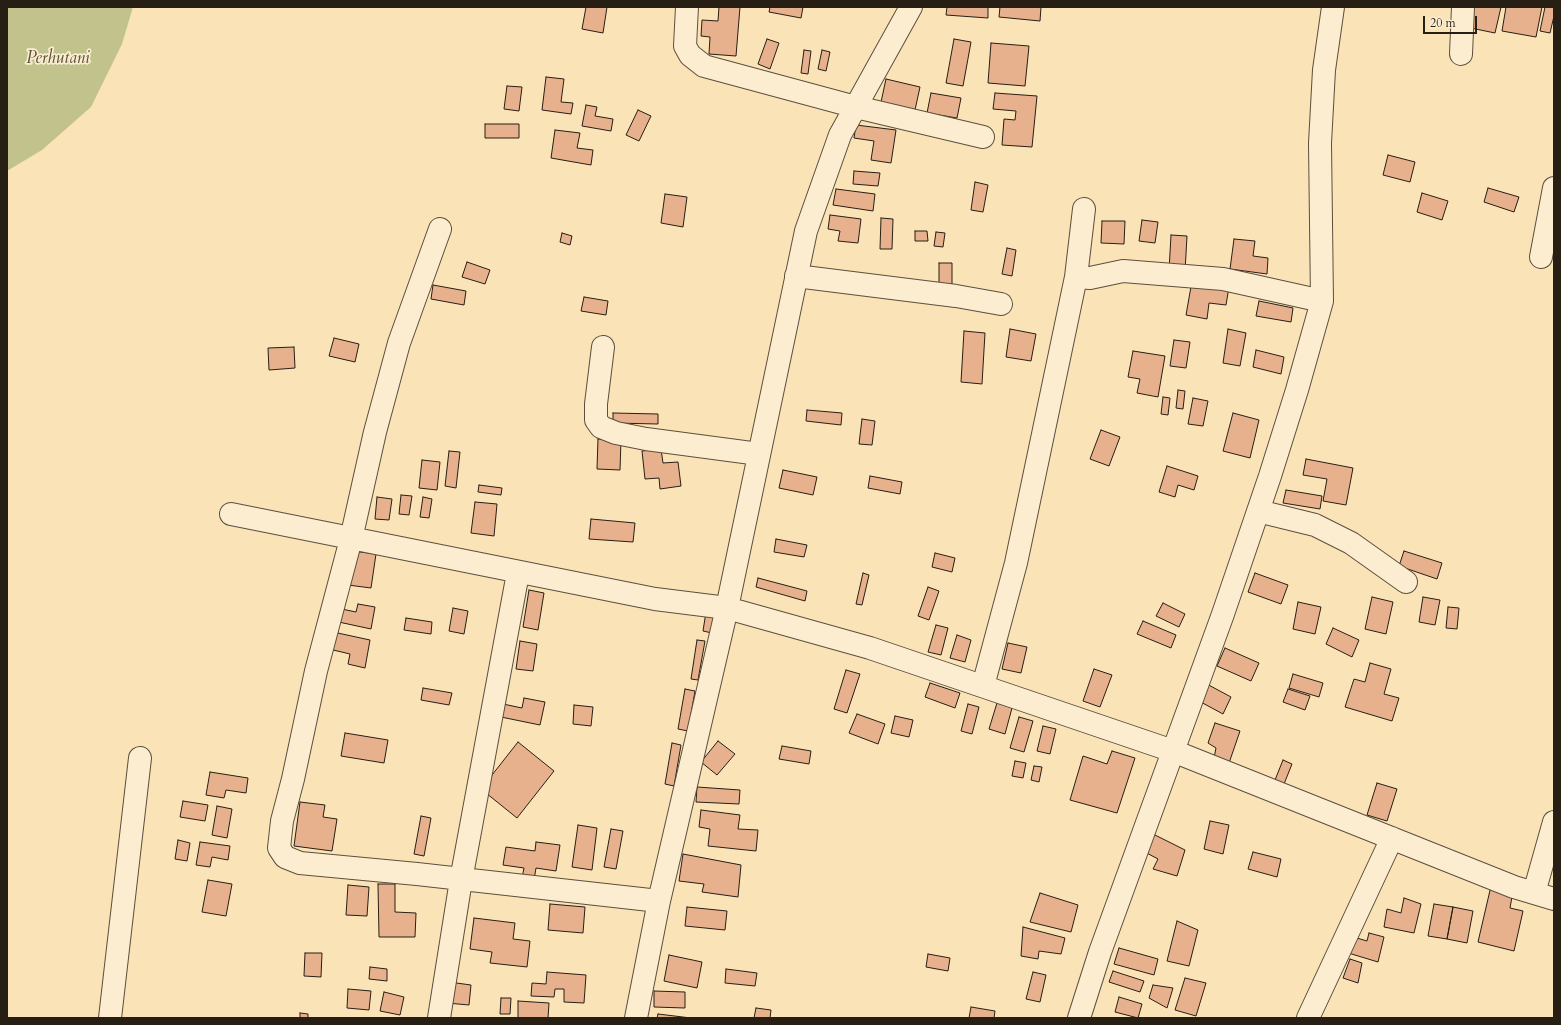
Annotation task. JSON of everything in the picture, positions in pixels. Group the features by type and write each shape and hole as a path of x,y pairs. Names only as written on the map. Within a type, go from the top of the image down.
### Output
{"street":[{"path":"687,7 685,46 690,56 704,66 856,107 983,138"},
{"path":"636,1018 659,901 727,608 806,231 840,135 911,7"},
{"path":"1078,1018 1100,952 1223,614 1297,390 1322,301 1320,143 1324,70 1333,7"},
{"path":"1461,54 1462,7"},
{"path":"1541,256 1554,188"},
{"path":"983,686 1016,563 1076,277 1084,209"},
{"path":"440,229 399,343 375,432 351,539 316,671 293,779 282,821 279,848 285,857 300,863 659,901"},
{"path":"1076,277 1090,278 1123,271 1215,278 1322,301"},
{"path":"796,276 956,296 1001,304"},
{"path":"603,347 596,404 596,420 600,427 616,433 646,439 759,454"},
{"path":"1258,511 1316,525 1351,542 1406,582"},
{"path":"232,514 655,599 727,608 870,648 1173,751 1514,887 1544,896 1554,822"},
{"path":"439,1018 461,880 518,572"},
{"path":"110,1018 140,758"},
{"path":"1308,1018 1392,838"}],"green space":[{"name":"Perhutani","path":"7,7 133,7 122,44 91,107 42,150 7,171"}],"building":[{"path":"586,7 607,7 603,33 582,29"},
{"path":"719,7 740,7 736,56 709,54 710,37 701,36 702,20 718,21"},
{"path":"770,7 803,7 801,18 769,12"},
{"path":"947,7 988,7 988,18 946,15"},
{"path":"1000,7 1041,7 1040,21 999,17"},
{"path":"1470,7 1501,7 1495,33 1466,27"},
{"path":"1506,7 1542,7 1536,37 1502,31"},
{"path":"1545,7 1554,7 1554,16 1550,33 1540,31"},
{"path":"767,39 779,43 770,69 758,64"},
{"path":"954,39 971,42 963,86 946,83"},
{"path":"991,43 1029,46 1025,86 988,83"},
{"path":"804,50 811,51 808,74 801,73"},
{"path":"822,50 830,52 826,71 818,69"},
{"path":"546,77 564,79 561,102 573,103 571,114 542,110"},
{"path":"886,79 920,87 915,110 881,102"},
{"path":"507,86 522,87 519,111 504,109"},
{"path":"931,93 961,98 957,118 927,113"},
{"path":"995,93 1037,96 1032,147 1002,145 1004,119 1015,120 1016,111 993,109"},
{"path":"586,105 597,107 595,116 613,119 611,131 582,126"},
{"path":"638,110 651,116 639,141 626,135"},
{"path":"485,124 519,124 519,138 485,138"},
{"path":"856,125 896,130 891,163 871,160 874,141 854,138"},
{"path":"555,130 580,133 577,148 593,150 591,165 551,158"},
{"path":"1388,155 1415,162 1410,182 1383,175"},
{"path":"854,171 880,173 878,186 853,184"},
{"path":"975,182 988,185 983,212 971,210"},
{"path":"1488,188 1519,197 1514,212 1484,202"},
{"path":"836,189 875,194 873,211 833,205"},
{"path":"1422,193 1448,201 1442,220 1417,212"},
{"path":"665,194 687,197 683,227 661,223"},
{"path":"830,215 861,219 858,243 838,241 840,231 828,229"},
{"path":"881,218 893,219 892,249 880,249"},
{"path":"1142,220 1158,222 1155,243 1139,241"},
{"path":"1102,221 1125,221 1124,244 1101,243"},
{"path":"915,231 927,231 928,241 915,241"},
{"path":"936,232 945,233 943,247 934,246"},
{"path":"562,233 572,236 570,245 560,242"},
{"path":"1171,235 1187,236 1185,272 1169,271"},
{"path":"1234,239 1255,241 1253,256 1268,258 1267,274 1230,269"},
{"path":"1007,248 1016,250 1012,276 1002,274"},
{"path":"467,262 490,270 485,284 462,277"},
{"path":"939,263 952,263 952,287 939,287"},
{"path":"1192,281 1229,287 1226,305 1209,303 1207,319 1186,315"},
{"path":"433,285 466,291 464,305 431,299"},
{"path":"584,297 608,301 606,315 581,311"},
{"path":"1259,301 1293,308 1291,322 1256,316"},
{"path":"1010,329 1036,334 1031,361 1006,357"},
{"path":"1228,329 1246,333 1240,366 1223,363"},
{"path":"964,331 985,333 982,384 961,382"},
{"path":"334,338 359,344 355,362 329,356"},
{"path":"1174,340 1190,342 1186,368 1170,366"},
{"path":"294,347 295,368 269,370 268,348"},
{"path":"1256,350 1284,357 1281,374 1253,367"},
{"path":"1133,351 1165,356 1158,397 1137,393 1140,379 1128,377"},
{"path":"1178,390 1185,391 1183,409 1176,408"},
{"path":"1163,397 1170,398 1168,415 1161,414"},
{"path":"1193,398 1208,401 1203,426 1188,424"},
{"path":"807,410 842,413 841,425 806,421"},
{"path":"613,413 658,414 658,424 613,423"},
{"path":"1233,413 1259,420 1250,458 1223,451"},
{"path":"862,419 875,421 872,445 859,444"},
{"path":"1101,430 1120,437 1109,466 1090,459"},
{"path":"598,439 621,440 620,470 597,469"},
{"path":"661,449 663,463 678,462 681,486 660,489 659,478 645,479 642,451"},
{"path":"449,451 460,452 456,488 445,486"},
{"path":"1306,459 1353,468 1346,505 1323,501 1327,479 1303,475"},
{"path":"422,460 440,462 437,490 419,488"},
{"path":"1167,466 1198,476 1194,490 1178,485 1175,497 1159,492"},
{"path":"783,470 817,477 813,495 779,488"},
{"path":"870,476 902,482 900,494 868,488"},
{"path":"479,485 502,488 501,495 478,492"},
{"path":"1286,490 1322,496 1320,509 1283,503"},
{"path":"401,495 412,496 409,515 399,514"},
{"path":"377,497 392,499 389,520 375,519"},
{"path":"423,497 432,499 429,518 420,517"},
{"path":"475,502 497,504 494,536 471,533"},
{"path":"591,519 635,523 633,542 589,539"},
{"path":"776,539 807,545 804,557 774,552"},
{"path":"353,551 376,554 371,588 348,585"},
{"path":"1404,551 1442,563 1437,579 1399,566"},
{"path":"935,553 955,558 952,572 932,567"},
{"path":"863,573 869,575 862,605 856,604"},
{"path":"1255,573 1288,585 1281,604 1248,592"},
{"path":"758,578 807,591 805,601 756,587"},
{"path":"928,587 939,591 929,620 918,616"},
{"path":"529,590 544,593 538,630 523,627"},
{"path":"1372,597 1393,602 1386,634 1365,629"},
{"path":"1423,597 1440,600 1435,625 1419,622"},
{"path":"1298,602 1321,607 1315,634 1293,629"},
{"path":"1163,603 1185,614 1179,627 1156,616"},
{"path":"358,604 375,607 371,629 334,621 337,608 356,612"},
{"path":"1448,607 1459,608 1457,629 1446,628"},
{"path":"453,608 468,611 464,634 449,631"},
{"path":"706,612 715,613 712,633 703,631"},
{"path":"406,618 432,622 431,634 404,630"},
{"path":"1143,621 1176,635 1171,648 1137,634"},
{"path":"936,625 948,628 941,655 928,652"},
{"path":"1333,628 1359,640 1352,657 1326,644"},
{"path":"333,632 370,640 365,668 348,664 350,654 329,649"},
{"path":"957,635 971,640 965,662 950,658"},
{"path":"697,640 705,641 698,680 691,679"},
{"path":"520,641 537,644 533,671 516,669"},
{"path":"1008,643 1027,647 1021,673 1002,669"},
{"path":"1225,648 1259,663 1251,681 1217,666"},
{"path":"1370,663 1391,669 1384,694 1399,698 1392,721 1345,707 1354,679 1365,682"},
{"path":"1094,669 1112,675 1100,707 1083,701"},
{"path":"846,670 860,674 847,713 834,709"},
{"path":"1293,674 1323,683 1319,697 1289,688"},
{"path":"930,683 960,693 955,708 925,697"},
{"path":"1205,683 1231,697 1223,714 1197,700"},
{"path":"423,688 452,693 449,705 421,700"},
{"path":"685,689 695,691 688,731 678,729"},
{"path":"1288,689 1310,696 1305,710 1283,702"},
{"path":"524,698 545,702 540,725 501,717 503,704 522,708"},
{"path":"997,703 1012,708 1005,734 989,729"},
{"path":"968,704 979,707 972,734 961,731"},
{"path":"574,705 593,707 591,726 573,724"},
{"path":"857,714 885,724 878,744 849,733"},
{"path":"895,716 913,720 909,737 891,733"},
{"path":"1019,717 1033,721 1024,752 1010,748"},
{"path":"1215,723 1240,731 1228,766 1213,763 1216,748 1208,743"},
{"path":"1043,726 1056,729 1050,754 1037,751"},
{"path":"345,733 388,740 384,763 341,756"},
{"path":"718,741 735,754 717,775 701,762"},
{"path":"518,742 554,771 517,818 481,789"},
{"path":"672,743 681,745 674,786 665,784"},
{"path":"782,746 811,751 809,764 779,759"},
{"path":"1112,751 1135,758 1117,813 1070,800 1083,756 1107,764"},
{"path":"1283,760 1292,764 1284,784 1275,780"},
{"path":"1015,761 1026,763 1023,778 1012,776"},
{"path":"1034,766 1042,767 1039,782 1031,780"},
{"path":"210,772 248,778 246,793 226,790 224,798 206,795"},
{"path":"1377,783 1397,789 1387,821 1367,815"},
{"path":"697,787 740,790 739,804 696,802"},
{"path":"183,801 208,805 205,821 180,817"},
{"path":"300,802 325,805 323,817 337,819 332,851 294,846"},
{"path":"217,806 232,809 227,838 212,835"},
{"path":"701,810 740,815 738,829 758,830 756,851 708,846 710,829 699,827"},
{"path":"421,816 431,818 424,856 414,854"},
{"path":"1210,821 1229,825 1223,854 1204,849"},
{"path":"578,825 597,828 592,870 572,867"},
{"path":"611,829 623,831 616,869 604,867"},
{"path":"1149,832 1185,850 1177,876 1153,869 1158,859 1141,850"},
{"path":"178,840 190,843 187,861 175,859"},
{"path":"200,842 230,846 228,860 212,857 210,867 196,865"},
{"path":"536,842 560,845 556,871 536,868 534,880 522,878 524,868 503,865 506,847 535,851"},
{"path":"1253,852 1281,859 1277,877 1248,869"},
{"path":"683,854 741,865 738,897 702,892 704,884 679,881"},
{"path":"208,880 232,884 226,916 202,912"},
{"path":"378,884 395,884 395,912 416,913 415,937 379,937"},
{"path":"348,885 369,887 367,916 346,915"},
{"path":"1491,886 1513,891 1510,908 1523,911 1514,951 1478,942"},
{"path":"1040,893 1078,905 1071,932 1030,922"},
{"path":"1404,898 1421,904 1414,933 1384,927 1387,909 1401,913"},
{"path":"550,904 585,907 583,933 548,930"},
{"path":"1434,904 1453,907 1447,939 1428,936"},
{"path":"687,907 727,911 725,930 685,926"},
{"path":"1453,907 1473,911 1467,943 1447,939"},
{"path":"474,918 515,923 513,939 530,941 527,967 490,963 492,952 470,949"},
{"path":"1177,921 1198,930 1189,966 1167,961"},
{"path":"1023,927 1065,938 1061,954 1039,951 1038,959 1021,956"},
{"path":"1369,933 1384,937 1378,962 1345,952 1350,936 1367,941"},
{"path":"1119,948 1158,959 1154,975 1114,964"},
{"path":"305,953 322,953 321,977 304,976"},
{"path":"928,954 950,958 948,971 926,967"},
{"path":"669,955 702,962 697,988 664,981"},
{"path":"1350,959 1362,963 1358,983 1343,978"},
{"path":"370,967 387,969 387,981 369,979"},
{"path":"726,969 757,973 755,986 725,983"},
{"path":"1113,971 1144,981 1140,992 1109,982"},
{"path":"547,972 586,975 584,1003 564,1002 564,989 555,989 554,997 531,996 532,983 546,984"},
{"path":"1033,972 1046,975 1040,1002 1026,999"},
{"path":"1185,978 1206,983 1196,1016 1175,1010"},
{"path":"449,982 471,985 469,1005 447,1003"},
{"path":"1153,985 1173,988 1167,1008 1149,998"},
{"path":"348,989 371,991 369,1010 347,1008"},
{"path":"654,991 685,992 685,1008 654,1007"},
{"path":"384,992 404,997 400,1015 380,1011"},
{"path":"1119,997 1142,1004 1138,1018 1115,1012"},
{"path":"501,998 511,998 510,1014 500,1014"},
{"path":"518,1001 549,1003 548,1018 518,1018"},
{"path":"971,1007 995,1011 994,1018 969,1018"},
{"path":"756,1008 771,1010 770,1018 754,1018"},
{"path":"300,1013 308,1014 308,1018 300,1018"},
{"path":"658,1014 691,1018 657,1018"}]}
